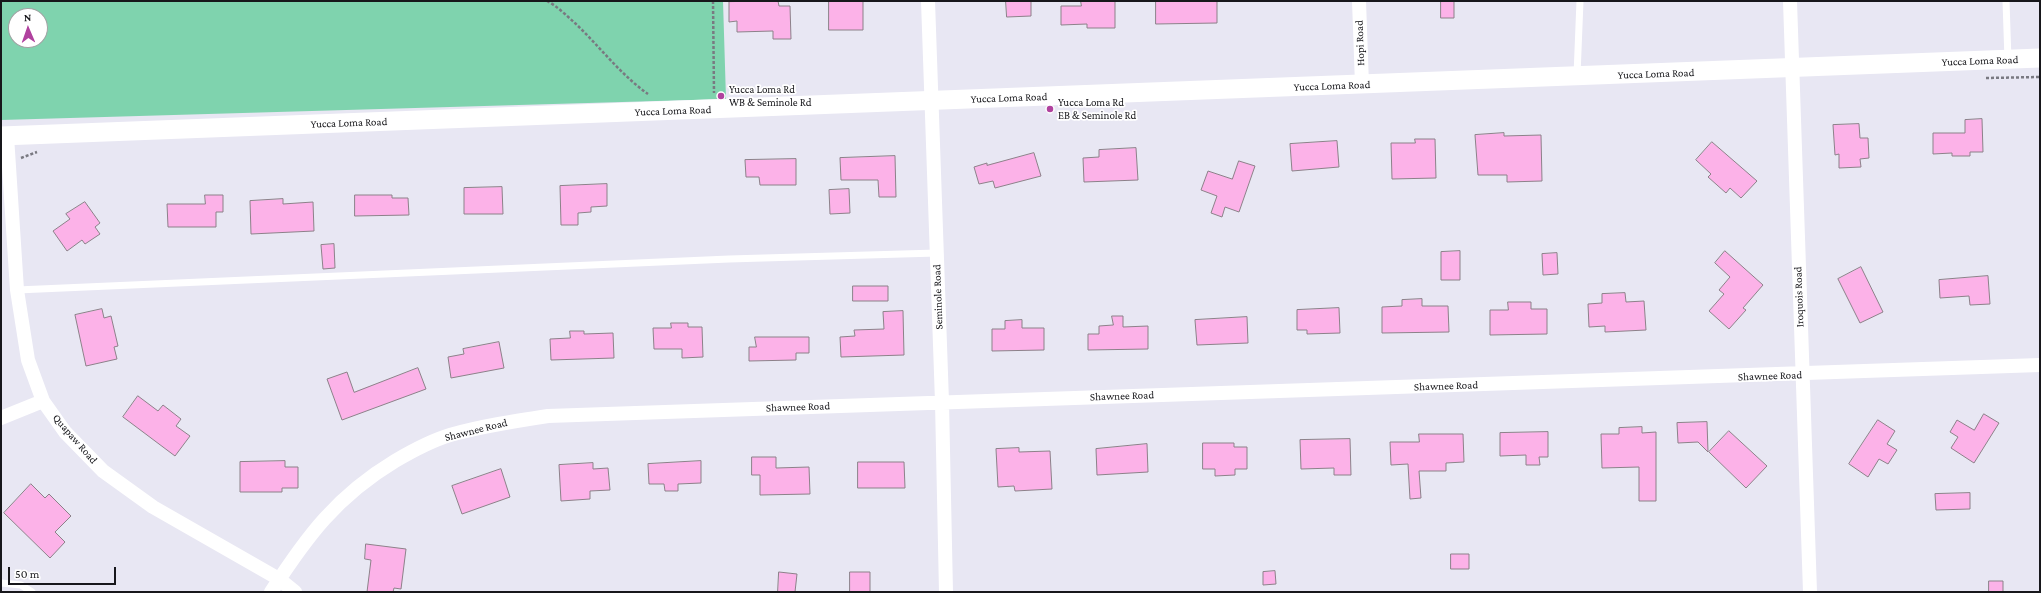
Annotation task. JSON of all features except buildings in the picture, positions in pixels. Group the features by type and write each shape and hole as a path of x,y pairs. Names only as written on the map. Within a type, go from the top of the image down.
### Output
{"main road":[{"name":"Yucca Loma Road","path":"4,136 1792,69 2040,58"}],"street":[{"name":"Seminole Road","path":"928,1 942,402 946,592"},
{"name":"Hopi Road","path":"1359,1 1362,85"},
{"name":"Iroquois Road","path":"1790,1 1801,375 1810,592"},
{"name":"Quapaw Road","path":"4,136 17,290 28,360 43,401 65,432 102,471 153,506 279,579 296,592"},
{"name":"Shawnee Road","path":"271,592 314,529 341,500 372,475 412,450 455,434 490,424 548,416 1801,375 2040,365"},
{"path":"1,418 43,401"}],"lane":[{"path":"1577,77 1580,1"},
{"path":"2006,1 2008,60"},
{"path":"17,290 729,259 937,253"},
{"path":"1,583 21,585 32,592"}],"path":[{"path":"547,1 570,19 596,43 633,83 655,97"},
{"path":"713,1 714,109"}],"green space":[{"path":"1,1 723,1 726,99 1,120"}],"place":[{"name":"Yucca Loma Rd WB & Seminole Rd","path":"721,96"},
{"name":"Yucca Loma Rd EB & Seminole Rd","path":"1050,109"}]}
